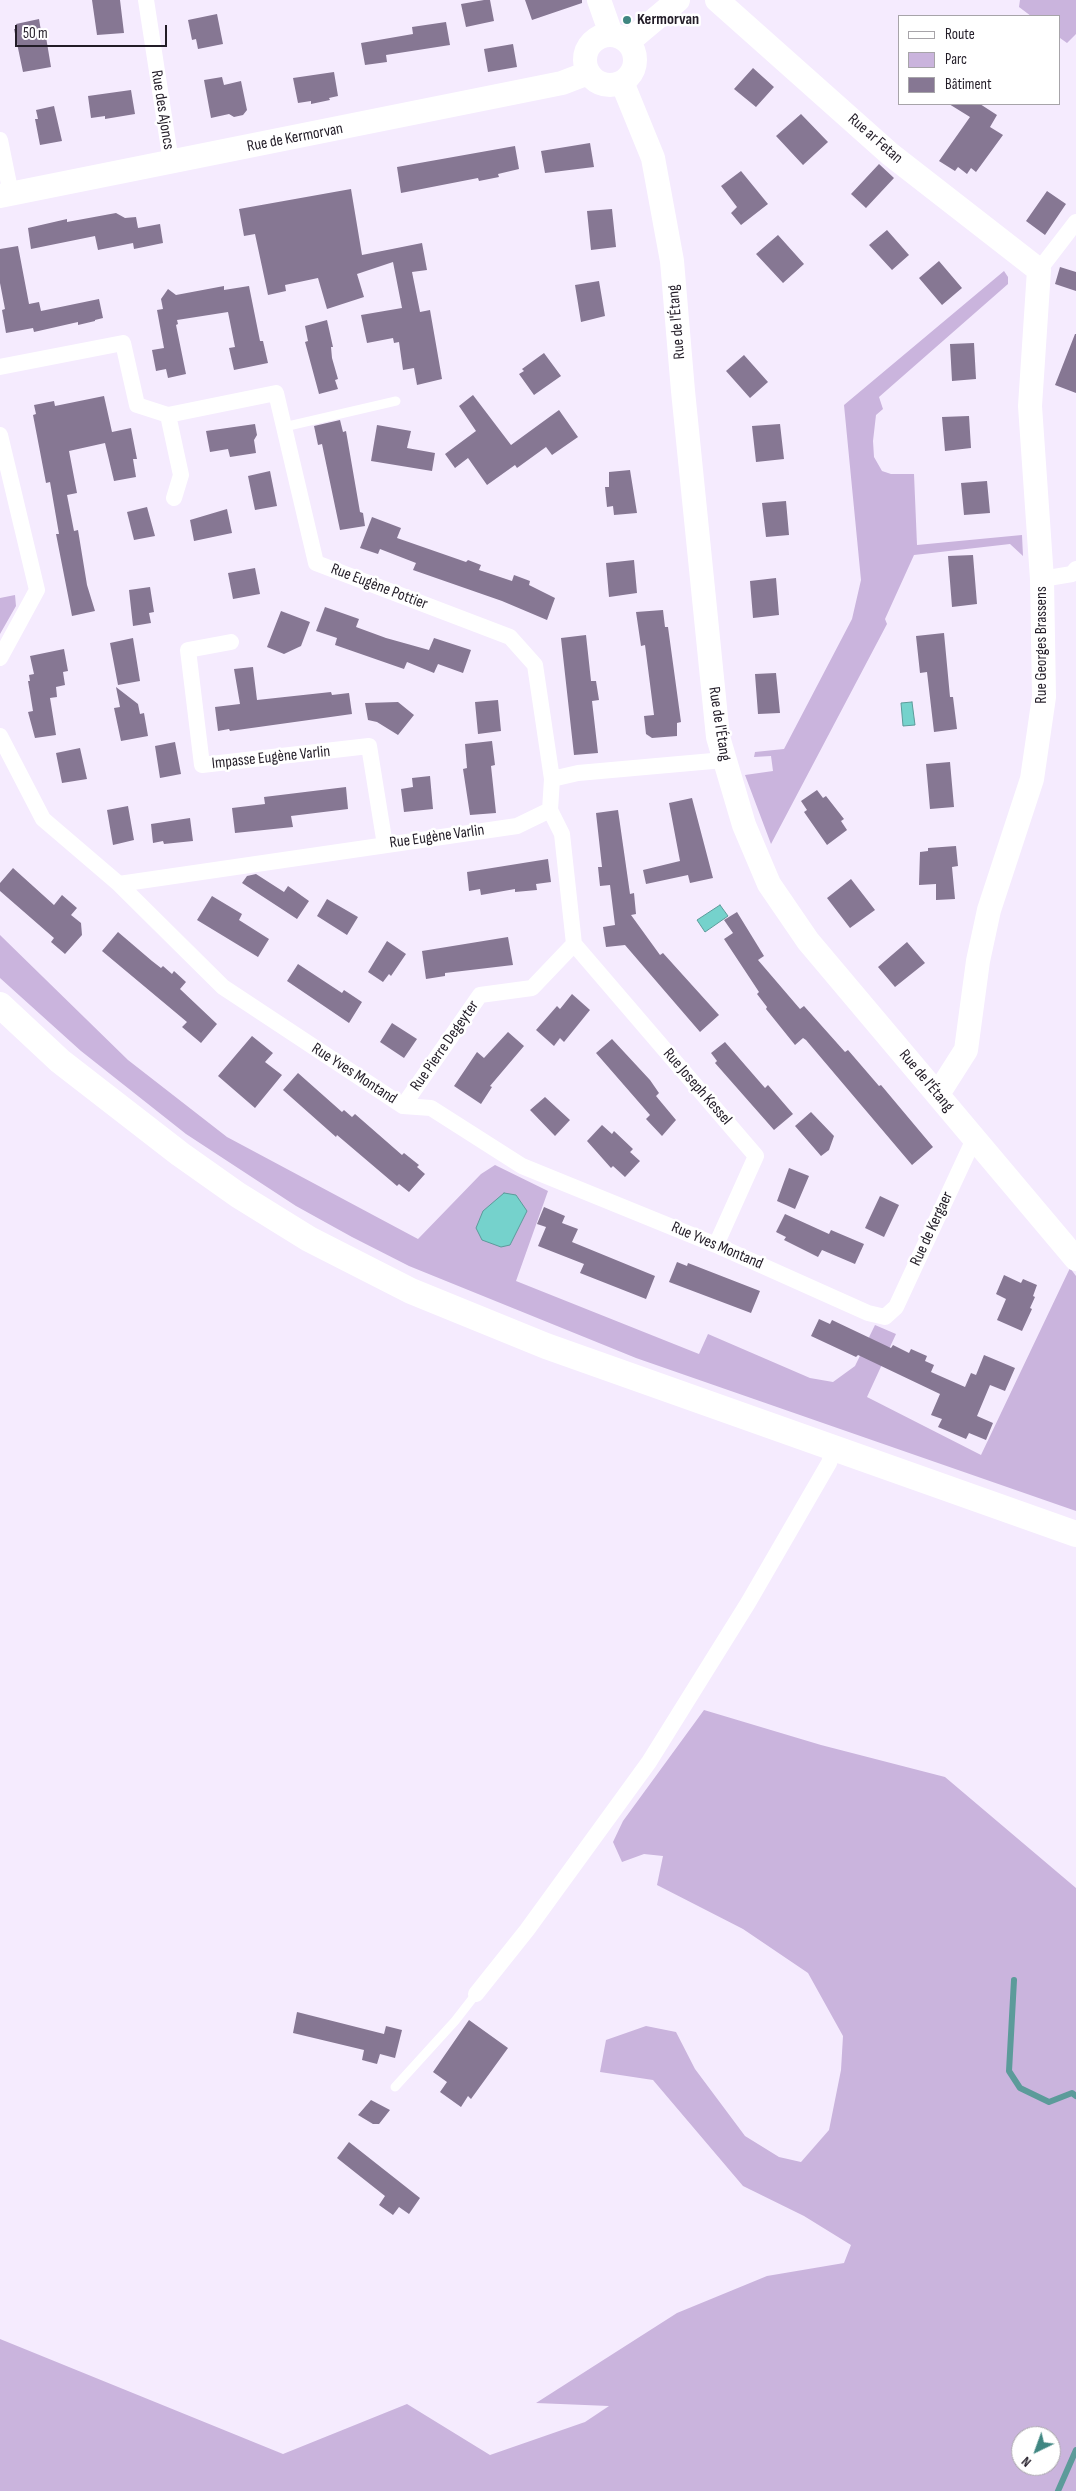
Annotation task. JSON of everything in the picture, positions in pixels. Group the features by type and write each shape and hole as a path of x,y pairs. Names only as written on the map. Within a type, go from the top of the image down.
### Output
{"main road":[{"path":"0,1005 60,1062 180,1154 238,1195 309,1239 411,1291 546,1346 1076,1534"}],"street":[{"name":"Rue des Ajoncs","path":"146,0 171,162"},
{"path":"599,0 620,38 633,50 634,68 622,82 604,84 595,80 588,73 585,66 586,50 596,38 620,38 678,0"},
{"name":"Rue ar Fetan","path":"717,0 890,154 1039,270"},
{"name":"Rue de Kermorvan","path":"6,195 562,83 588,73"},
{"name":"Rue de l'Étang","path":"622,82 653,158 672,261 683,391 716,717 724,760 744,825 769,884 808,941 1076,1259"},
{"path":"0,140 6,195"},
{"path":"1039,270 1076,222"},
{"name":"Rue Georges Brassens","path":"938,1094 966,1050 978,961 989,910 1032,779 1044,698 1042,579 1030,406 1039,270"},
{"name":"Rue Eugène Pottier","path":"0,367 123,343 137,405 168,415 276,393 316,563 510,637 535,665 552,778"},
{"path":"168,415 181,475 174,498"},
{"path":"0,435 37,590 0,658"},
{"path":"1042,579 1072,574 1076,569"},
{"name":"Impasse Eugène Varlin","path":"231,642 188,650 202,765 369,746 385,845"},
{"name":"Rue Yves Montand","path":"0,736 43,819 119,884 223,987 403,1106 431,1108 522,1166 716,1244 868,1313 885,1317"},
{"path":"574,944 562,834 550,810 552,778 578,773 724,760"},
{"name":"Rue Eugène Varlin","path":"119,884 517,826 550,810"},
{"name":"Rue Pierre Degeyter","path":"403,1106 480,995 532,988 574,944"},
{"name":"Rue Joseph Kessel","path":"574,944 756,1156 716,1244"},
{"name":"Rue de Kergaer","path":"885,1317 896,1307 974,1139"},
{"path":"476,1994 532,1922 649,1762 757,1586 829,1463 834,1448"}],"lane":[{"path":"284,427 396,401"},
{"path":"395,2086 455,2021 476,1994"}],"green space":[{"path":"1020,0 1076,0 1076,34 1067,43 1061,39 1061,15 1030,15 1019,7"},
{"path":"1004,271 1008,277 1008,284 879,397 883,409 876,415 873,441 874,457 882,471 891,474 914,474 917,545 1022,535 1023,556 1010,544 914,555 885,619 887,624 771,844 745,775 773,771 771,756 754,757 755,752 784,749 852,619 861,580 844,405"},
{"path":"15,595 16,606 0,634 0,598"},
{"path":"0,935 128,1060 227,1137 418,1239 481,1174 495,1165 548,1191 516,1281 699,1354 708,1334 810,1378 833,1382 855,1366 875,1325 896,1334 867,1397 981,1455 1070,1268 1076,1276 1076,1511 636,1358 409,1266 352,1237 296,1206 186,1134 81,1051 0,978"},
{"path":"704,1710 821,1745 945,1777 1076,1888 1076,2491 0,2491 0,2339 283,2454 407,2404 490,2455 585,2422 609,2406 536,2403 677,2313 767,2276 844,2263 851,2245 804,2216 743,2186 653,2080 600,2072 606,2040 646,2026 676,2032 695,2069 745,2136 779,2157 801,2162 829,2130 841,2070 843,2036 808,1973 743,1929 657,1885 663,1856 644,1854 622,1862 613,1842 623,1821"}],"shaded area":[{"path":"912,702 915,725 903,726 901,703"},
{"path":"720,905 728,916 705,932 697,920"},
{"path":"504,1193 516,1195 527,1211 510,1245 501,1247 482,1240 476,1228 483,1211"}],"building":[{"path":"92,0 120,0 124,33 97,35"},
{"path":"490,0 494,21 466,27 461,4"},
{"path":"525,0 582,0 582,3 532,20"},
{"path":"217,14 223,44 198,49 196,39 192,40 188,20"},
{"path":"39,19 41,31 45,31 51,67 23,72 14,29 17,29 16,24"},
{"path":"446,22 450,45 386,55 387,62 365,65 361,43 413,34 412,27"},
{"path":"513,44 517,67 488,72 484,49"},
{"path":"753,68 774,87 756,107 734,89"},
{"path":"334,72 338,96 329,98 330,100 311,104 311,101 298,103 293,78"},
{"path":"222,77 224,85 241,81 247,110 243,115 234,117 229,114 211,118 204,80"},
{"path":"131,90 135,114 105,119 105,116 91,118 88,96"},
{"path":"951,105 982,105 997,115 990,127 1003,135 976,172 971,168 967,174 958,167 955,171 939,161 970,117"},
{"path":"54,106 62,141 40,145 35,119 38,119 36,110"},
{"path":"801,114 828,142 803,165 776,136"},
{"path":"590,143 594,167 545,173 541,151"},
{"path":"515,146 519,169 498,174 499,177 479,181 478,178 401,193 397,167"},
{"path":"879,164 894,178 866,208 851,194"},
{"path":"741,171 768,204 741,225 731,213 737,207 721,186"},
{"path":"351,189 362,255 422,243 427,270 412,272 420,312 430,310 442,379 417,385 414,368 403,370 399,342 394,343 393,338 367,343 361,315 402,308 393,262 357,274 364,297 327,309 318,278 285,285 286,291 268,295 255,234 244,236 239,209"},
{"path":"1047,191 1066,204 1045,235 1026,221"},
{"path":"612,209 616,247 591,250 587,211"},
{"path":"116,213 125,218 136,217 138,228 160,224 163,243 134,249 133,243 98,250 95,236 31,249 28,228 67,219 67,222"},
{"path":"887,230 909,255 892,270 869,245"},
{"path":"778,235 804,264 783,283 756,254"},
{"path":"18,246 29,304 39,302 41,311 99,299 103,318 78,325 78,322 34,332 33,328 6,333 2,310 5,309 0,283 0,249"},
{"path":"939,261 962,288 942,305 919,278"},
{"path":"1060,267 1076,272 1076,291 1055,284"},
{"path":"599,281 605,316 581,322 575,285"},
{"path":"224,286 224,290 249,286 260,341 263,341 268,363 234,370 229,348 235,347 228,312 177,320 178,324 176,325 186,374 168,378 166,369 156,371 152,350 164,348 157,310 163,309 161,299 168,289 176,295"},
{"path":"327,320 333,347 331,347 332,358 338,379 335,380 338,389 319,394 305,342 308,341 305,326"},
{"path":"1076,334 1076,393 1055,385"},
{"path":"974,343 976,379 952,381 950,344"},
{"path":"544,353 561,376 534,395 519,374 524,371 522,369"},
{"path":"744,355 768,382 750,398 726,371"},
{"path":"473,395 511,445 559,410 578,437 552,455 546,447 517,468 515,465 487,485 468,458 455,468 445,454 476,431 459,406"},
{"path":"104,396 112,432 131,428 137,459 133,459 136,477 114,481 105,443 69,451 77,493 67,495 74,531 78,530 87,585 95,611 72,616 56,534 59,534 50,482 46,483 33,415 36,414 34,405 54,401 55,406"},
{"path":"969,416 971,448 945,451 942,417"},
{"path":"340,420 343,432 346,431 360,512 363,513 365,526 340,530 322,444 318,445 314,426"},
{"path":"255,424 257,435 254,440 256,453 230,457 228,449 210,452 206,431"},
{"path":"780,424 784,459 756,462 752,426"},
{"path":"377,425 411,431 407,448 435,453 432,471 371,461"},
{"path":"630,470 637,513 614,515 613,506 607,507 605,487 609,487 609,472"},
{"path":"270,471 277,506 255,510 248,476"},
{"path":"987,481 990,513 964,515 961,483"},
{"path":"786,501 789,535 766,537 762,503"},
{"path":"147,507 155,536 134,540 127,512"},
{"path":"227,509 232,533 194,541 190,520"},
{"path":"372,517 401,528 397,538 466,562 468,560 481,565 479,570 512,581 514,575 530,581 529,585 555,598 547,620 502,601 413,570 416,563 380,549 378,554 360,548"},
{"path":"973,555 977,604 952,607 948,556"},
{"path":"634,560 637,593 609,597 606,563"},
{"path":"255,568 260,594 233,599 228,573"},
{"path":"776,578 779,615 753,618 750,581"},
{"path":"150,587 154,612 149,613 151,623 133,626 129,590"},
{"path":"325,607 359,619 356,627 386,638 429,650 434,638 471,650 463,673 438,664 434,673 407,662 404,669 335,645 337,638 316,631"},
{"path":"663,610 665,627 668,627 681,722 677,723 677,736 652,738 646,734 644,716 654,715 645,645 641,646 636,612"},
{"path":"281,611 310,622 301,646 284,654 267,647"},
{"path":"944,633 950,697 953,697 957,729 934,732 927,672 920,673 916,636"},
{"path":"586,635 591,681 596,681 599,700 592,701 598,753 574,755 561,638"},
{"path":"133,638 140,681 118,685 110,643"},
{"path":"64,649 68,671 63,672 65,685 56,687 57,697 50,698 56,735 35,738 28,712 33,711 28,681 30,681 29,675 34,674 30,656"},
{"path":"253,667 257,700 331,692 332,695 349,693 352,714 230,731 229,729 218,731 215,707 240,704 234,669"},
{"path":"776,673 780,713 758,714 755,674"},
{"path":"116,687 138,704 140,714 144,713 148,736 121,741 114,708 120,707"},
{"path":"498,700 501,731 478,734 475,702"},
{"path":"398,702 414,715 398,735 377,722 368,720 365,703"},
{"path":"492,741 495,765 491,766 496,813 470,815 463,769 467,768 465,744"},
{"path":"175,742 181,774 160,778 155,746"},
{"path":"80,748 87,779 62,783 56,753"},
{"path":"950,762 954,807 930,809 926,764"},
{"path":"430,776 433,809 404,812 401,789 413,787 412,778"},
{"path":"346,787 348,809 291,816 293,827 235,833 232,808 265,804 264,797"},
{"path":"817,790 823,798 826,796 844,819 841,821 847,830 827,845 804,812 807,810 801,801"},
{"path":"692,798 713,878 690,883 688,875 646,884 643,870 680,861 669,803"},
{"path":"128,806 134,840 113,845 107,810"},
{"path":"618,810 630,894 634,893 636,914 631,915 660,955 663,953 719,1015 700,1032 625,945 606,947 603,927 615,925 610,885 600,886 598,867 602,867 596,813"},
{"path":"190,818 193,841 164,844 163,841 153,843 151,824"},
{"path":"956,846 958,866 952,867 955,899 936,900 936,884 919,885 920,852 928,851 928,848"},
{"path":"548,859 551,882 536,884 537,890 515,892 515,889 481,895 480,889 469,891 467,872"},
{"path":"13,868 54,905 62,895 77,908 71,915 81,923 82,935 65,954 51,942 54,938 0,891 0,883"},
{"path":"256,874 284,892 288,886 309,901 297,919 242,883 247,876"},
{"path":"851,879 875,910 850,928 827,898"},
{"path":"212,896 242,914 239,920 269,939 258,957 197,920"},
{"path":"327,899 358,917 347,935 317,916"},
{"path":"737,912 764,956 758,960 800,1009 804,1006 845,1052 848,1050 879,1086 881,1085 933,1147 912,1165 806,1040 803,1038 795,1045 766,1009 767,1007 757,994 759,992 724,939 733,933 724,920"},
{"path":"118,932 161,968 163,966 172,974 174,971 186,982 180,989 217,1024 201,1043 182,1027 187,1022 102,951"},
{"path":"508,937 513,965 445,973 445,976 426,979 422,951"},
{"path":"387,941 406,954 391,976 389,974 383,982 368,972"},
{"path":"907,942 925,963 895,987 878,967"},
{"path":"298,964 342,993 344,990 362,1002 349,1023 287,981"},
{"path":"572,994 590,1010 564,1042 560,1038 554,1046 536,1030 557,1006 560,1009"},
{"path":"392,1023 417,1039 404,1058 380,1042"},
{"path":"508,1032 524,1046 490,1086 492,1087 481,1104 454,1086 477,1052 484,1058"},
{"path":"252,1036 273,1053 265,1062 282,1075 255,1108 218,1076"},
{"path":"612,1039 650,1080 659,1093 656,1096 676,1120 662,1136 646,1119 650,1115 596,1053"},
{"path":"725,1042 765,1088 768,1085 793,1114 774,1130 715,1063 717,1061 711,1053"},
{"path":"298,1073 342,1112 344,1110 352,1117 355,1114 402,1155 404,1153 419,1165 417,1167 425,1174 409,1192 399,1184 397,1186 337,1135 336,1137 283,1090"},
{"path":"545,1097 570,1120 555,1136 530,1110"},
{"path":"811,1112 834,1136 829,1150 821,1156 795,1126"},
{"path":"602,1125 612,1134 614,1131 633,1149 630,1152 640,1161 625,1177 613,1166 611,1168 587,1141"},
{"path":"789,1168 809,1176 795,1209 777,1201"},
{"path":"880,1196 899,1205 884,1237 865,1228"},
{"path":"544,1207 565,1216 562,1223 578,1229 572,1242 655,1276 646,1299 580,1273 584,1264 538,1246 546,1227 537,1224"},
{"path":"785,1214 829,1234 831,1230 864,1244 855,1264 822,1250 818,1257 784,1240 786,1237 776,1232"},
{"path":"677,1262 687,1266 688,1263 760,1291 751,1313 669,1282"},
{"path":"1004,1275 1021,1283 1023,1279 1037,1285 1033,1296 1035,1297 1030,1308 1032,1309 1022,1331 997,1320 1006,1299 996,1294"},
{"path":"819,1319 830,1324 832,1320 891,1348 893,1345 909,1353 911,1349 927,1356 925,1361 934,1365 931,1372 965,1387 971,1373 976,1375 984,1355 1015,1368 1005,1391 990,1385 977,1416 993,1423 986,1440 969,1433 966,1439 938,1427 942,1419 931,1415 940,1394 858,1355 856,1357 811,1336"},
{"path":"297,2012 384,2034 386,2026 402,2030 395,2058 380,2054 377,2064 362,2060 364,2050 293,2033"},
{"path":"469,2020 508,2048 471,2099 468,2096 461,2107 440,2092 447,2082 433,2072"},
{"path":"371,2100 390,2110 379,2124 373,2124 358,2115"},
{"path":"349,2142 420,2198 409,2214 399,2207 393,2215 379,2205 385,2196 337,2158"}],"waterway":[{"path":"1014,1980 1009,2071 1020,2088 1049,2102 1072,2093 1076,2096"},
{"path":"1058,2491 1076,2450"}],"place":[{"name":"Kermorvan","path":"627,20"}]}
